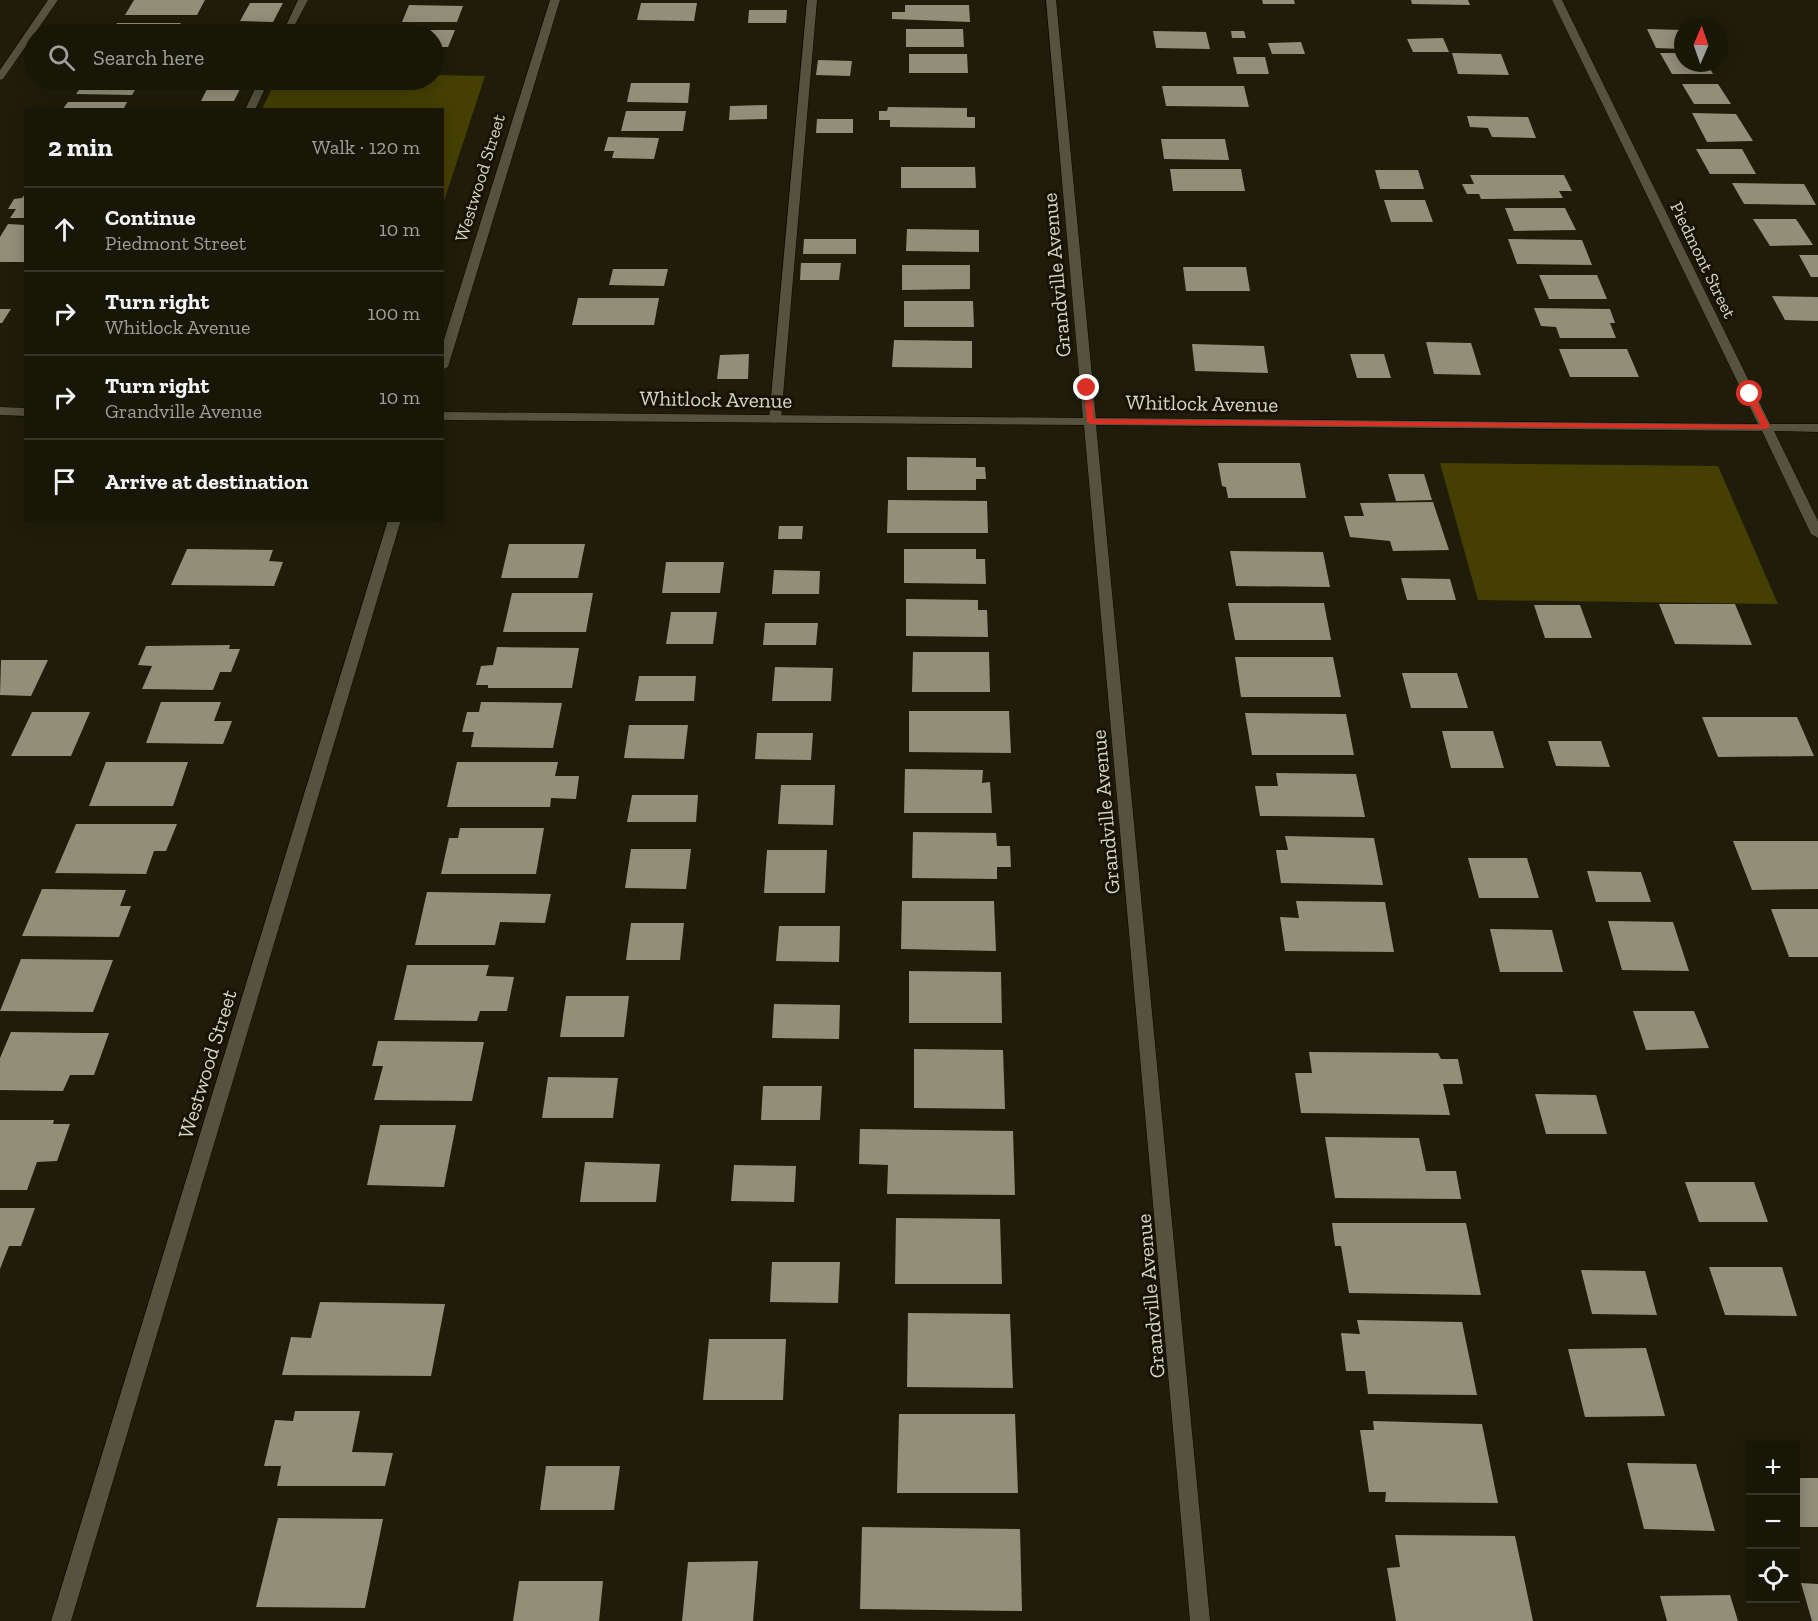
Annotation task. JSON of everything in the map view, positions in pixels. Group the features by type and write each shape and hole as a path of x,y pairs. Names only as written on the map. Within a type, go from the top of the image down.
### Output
{"street":[{"path":"36,24 53,0"},
{"path":"291,24 303,0"},
{"name":"Westwood Street","path":"444,361 555,0"},
{"path":"775,419 812,0"},
{"name":"Grandville Avenue","path":"1051,0 1200,1621"},
{"name":"Piedmont Street","path":"1557,0 1818,534"},
{"path":"0,77 24,42"},
{"path":"251,108 259,90"},
{"path":"0,411 24,412"},
{"name":"Whitlock Avenue","path":"444,416 1818,428"},
{"name":"Westwood Street","path":"61,1621 394,522"}],"shaded area":[{"path":"444,75 485,76 444,201 444,108 262,108 271,90 444,90"},
{"path":"1440,463 1718,466 1778,604 1478,600"}],"building":[{"path":"134,0 205,0 197,15 125,15"},
{"path":"1262,0 1294,0 1295,4 1263,4"},
{"path":"1411,0 1468,0 1470,5 1412,4"},
{"path":"250,3 283,3 273,22 240,21"},
{"path":"641,3 697,3 694,21 637,20"},
{"path":"409,5 463,6 457,22 402,22"},
{"path":"905,5 969,5 970,22 892,19 892,12 905,12"},
{"path":"749,10 787,10 786,23 748,23"},
{"path":"117,23 181,23 180,24"},
{"path":"906,29 963,29 964,47 906,47"},
{"path":"1647,29 1674,30 1674,49 1656,48"},
{"path":"444,30 455,30 448,47 444,47"},
{"path":"1153,31 1206,32 1210,49 1156,48"},
{"path":"1231,31 1244,31 1246,38 1232,38"},
{"path":"1443,38 1449,52 1413,52 1407,39"},
{"path":"1301,42 1305,54 1272,54 1268,43"},
{"path":"1452,53 1501,54 1509,75 1458,74"},
{"path":"1660,53 1674,53 1674,72 1712,72 1713,74 1672,74"},
{"path":"909,54 967,54 968,73 909,73"},
{"path":"1233,57 1265,57 1269,74 1237,74"},
{"path":"818,60 852,61 850,76 816,75"},
{"path":"631,83 690,83 688,103 627,102"},
{"path":"1682,84 1718,84 1731,104 1694,104"},
{"path":"1162,86 1244,86 1249,107 1166,106"},
{"path":"79,90 135,90 132,95 76,94"},
{"path":"206,90 240,90 234,101 201,101"},
{"path":"68,102 127,102 124,108 64,108"},
{"path":"767,105 767,119 729,120 730,106"},
{"path":"888,107 967,108 967,117 975,117 975,128 890,127 890,120 879,120 879,111 887,111"},
{"path":"626,111 686,111 683,131 621,131"},
{"path":"1692,113 1736,114 1753,141 1707,142"},
{"path":"1467,116 1528,117 1536,138 1492,137 1488,128 1470,127"},
{"path":"817,119 853,119 853,133 816,133"},
{"path":"608,137 659,138 654,159 612,158 614,151 604,151"},
{"path":"1161,139 1225,139 1229,160 1164,159"},
{"path":"1696,149 1742,149 1756,174 1710,174"},
{"path":"901,167 975,167 976,188 901,188"},
{"path":"1170,169 1241,169 1245,191 1173,191"},
{"path":"1375,170 1418,170 1424,189 1380,189"},
{"path":"1470,175 1564,175 1572,191 1559,191 1563,198 1481,199 1479,194 1467,194 1462,184 1474,184"},
{"path":"1732,183 1804,184 1816,205 1744,204"},
{"path":"24,196 24,218 10,218 16,209 8,209 14,199"},
{"path":"1384,200 1425,200 1433,222 1391,222"},
{"path":"1505,208 1565,208 1576,230 1514,231"},
{"path":"1753,219 1796,219 1813,245 1770,246"},
{"path":"8,224 24,225 24,262 0,262 0,237"},
{"path":"907,229 979,230 979,252 906,251"},
{"path":"804,239 856,239 856,254 803,254"},
{"path":"1508,239 1582,240 1592,265 1517,264"},
{"path":"1799,255 1818,255 1818,277 1811,277"},
{"path":"801,263 841,263 839,280 800,280"},
{"path":"902,265 970,265 970,289 902,290"},
{"path":"1183,267 1246,267 1250,291 1186,291"},
{"path":"613,269 668,269 664,286 609,285"},
{"path":"1539,275 1597,275 1607,299 1549,299"},
{"path":"1772,296 1818,297 1818,321 1785,320"},
{"path":"578,298 659,298 654,325 572,325"},
{"path":"904,301 973,301 974,327 904,327"},
{"path":"1534,308 1610,309 1615,323 1610,323 1616,338 1560,338 1556,327 1541,326"},
{"path":"0,309 11,309 2,323 0,323"},
{"path":"894,340 972,341 972,368 892,367"},
{"path":"1426,342 1471,343 1481,375 1434,374"},
{"path":"1192,344 1264,346 1268,373 1195,371"},
{"path":"1559,349 1627,349 1639,377 1570,377"},
{"path":"749,354 748,379 717,379 720,355"},
{"path":"1350,354 1384,354 1391,378 1357,378"},
{"path":"907,457 976,458 976,467 985,467 986,479 976,479 976,490 907,490"},
{"path":"1218,463 1300,463 1306,498 1228,498 1226,487 1222,486"},
{"path":"1388,474 1424,474 1432,500 1396,501"},
{"path":"888,500 987,501 988,533 887,533"},
{"path":"1433,502 1449,550 1393,551 1390,541 1350,537 1344,516 1364,516 1360,503"},
{"path":"779,526 803,526 802,539 778,539"},
{"path":"509,544 585,544 578,578 501,578"},
{"path":"187,549 273,550 269,561 283,562 274,586 171,585"},
{"path":"904,549 976,549 976,559 985,559 986,584 904,583"},
{"path":"1230,551 1323,552 1330,587 1236,586"},
{"path":"666,562 724,562 720,593 662,593"},
{"path":"774,570 820,571 819,594 772,594"},
{"path":"1401,578 1450,579 1456,600 1407,600"},
{"path":"512,593 593,593 586,632 503,632"},
{"path":"906,599 978,600 978,610 987,610 988,637 906,636"},
{"path":"1228,603 1324,603 1331,640 1235,640"},
{"path":"1659,604 1735,604 1752,645 1675,644"},
{"path":"1534,605 1580,605 1592,638 1545,638"},
{"path":"671,612 717,612 713,644 666,644"},
{"path":"765,623 818,623 816,645 763,645"},
{"path":"230,645 229,649 240,649 231,672 220,672 213,690 142,689 152,666 138,665 146,646"},
{"path":"497,647 579,648 572,688 488,688 488,685 476,685 481,666 493,665"},
{"path":"913,652 989,652 990,692 912,692"},
{"path":"1235,657 1333,657 1341,697 1241,697"},
{"path":"1,660 48,660 31,696 0,695"},
{"path":"775,667 833,668 831,701 772,701"},
{"path":"1402,673 1457,673 1468,708 1411,708"},
{"path":"639,676 696,676 694,701 635,701"},
{"path":"161,702 221,702 214,721 232,721 223,744 146,743"},
{"path":"481,702 562,703 553,748 471,747 474,732 462,732 467,712 479,712"},
{"path":"909,711 1009,711 1011,753 909,752"},
{"path":"32,712 90,712 71,756 11,756"},
{"path":"1245,713 1346,714 1354,755 1252,755"},
{"path":"1702,717 1797,717 1814,756 1718,757"},
{"path":"629,725 688,725 684,759 624,758"},
{"path":"1442,731 1493,731 1504,768 1451,768"},
{"path":"757,733 813,733 811,760 755,759"},
{"path":"1548,741 1601,741 1610,767 1556,766"},
{"path":"106,762 188,762 173,806 89,806"},
{"path":"457,762 558,762 555,776 579,776 576,799 551,798 550,807 447,807"},
{"path":"905,769 983,770 982,783 990,782 992,813 904,813"},
{"path":"1276,773 1356,774 1365,817 1260,816 1255,786 1278,786"},
{"path":"781,785 835,785 833,825 778,824"},
{"path":"632,795 698,795 696,822 627,822"},
{"path":"76,824 177,824 166,851 154,851 146,874 55,873"},
{"path":"460,828 544,828 536,874 441,874 449,838 458,838"},
{"path":"913,832 996,833 997,846 1010,846 1011,867 997,867 997,879 912,878"},
{"path":"1285,836 1374,838 1383,885 1281,883 1276,850 1288,850"},
{"path":"1733,841 1818,841 1818,889 1752,890"},
{"path":"631,849 691,849 686,889 625,888"},
{"path":"767,850 827,850 825,893 764,893"},
{"path":"1468,858 1527,858 1539,898 1479,898"},
{"path":"1587,871 1641,872 1651,902 1596,902"},
{"path":"42,889 126,890 120,906 131,906 119,937 22,936"},
{"path":"427,892 551,894 545,923 500,922 495,945 415,945"},
{"path":"902,901 994,901 996,951 901,949"},
{"path":"1296,901 1385,902 1394,952 1285,951 1280,917 1299,918"},
{"path":"1771,909 1818,909 1818,957 1789,957"},
{"path":"1608,921 1673,922 1689,971 1622,970"},
{"path":"631,923 684,923 680,960 626,960"},
{"path":"779,926 840,926 839,962 776,961"},
{"path":"1490,929 1552,930 1563,972 1500,972"},
{"path":"21,959 113,960 93,1012 0,1011"},
{"path":"407,965 489,965 486,976 514,977 507,1011 480,1011 477,1021 394,1020"},
{"path":"909,971 1001,972 1002,1023 909,1023"},
{"path":"566,996 629,996 624,1037 560,1037"},
{"path":"774,1004 840,1005 839,1039 772,1038"},
{"path":"1633,1011 1694,1011 1709,1048 1646,1050"},
{"path":"11,1032 109,1033 94,1075 70,1075 63,1091 0,1090 0,1058"},
{"path":"378,1041 484,1042 472,1101 374,1100 383,1066 372,1066"},
{"path":"914,1049 1003,1050 1005,1109 914,1108"},
{"path":"1309,1052 1438,1053 1441,1059 1458,1059 1463,1084 1443,1084 1450,1115 1301,1113 1295,1073 1312,1073"},
{"path":"548,1077 618,1078 613,1118 542,1118"},
{"path":"763,1086 822,1086 820,1120 761,1120"},
{"path":"1535,1094 1596,1095 1607,1134 1546,1134"},
{"path":"0,1120 54,1120 53,1124 70,1124 57,1161 37,1162 27,1190 0,1190"},
{"path":"380,1125 456,1125 444,1187 367,1185"},
{"path":"860,1129 1013,1131 1015,1195 887,1194 888,1165 859,1164"},
{"path":"1325,1137 1419,1138 1426,1171 1456,1171 1461,1199 1335,1198"},
{"path":"585,1162 660,1164 656,1202 580,1202"},
{"path":"734,1165 796,1166 794,1202 731,1201"},
{"path":"1685,1182 1754,1182 1768,1222 1699,1222"},
{"path":"0,1208 35,1208 21,1246 9,1246 0,1269"},
{"path":"896,1218 1000,1219 1002,1284 895,1284"},
{"path":"1332,1223 1466,1223 1481,1295 1349,1293 1341,1246 1335,1246"},
{"path":"772,1262 840,1262 838,1303 770,1302"},
{"path":"1709,1267 1782,1267 1797,1316 1725,1315"},
{"path":"1581,1270 1645,1271 1657,1315 1592,1314"},
{"path":"320,1302 445,1304 431,1376 282,1375 291,1337 311,1338"},
{"path":"908,1313 1010,1314 1013,1388 907,1387"},
{"path":"1357,1320 1462,1322 1477,1395 1368,1394 1365,1371 1346,1371 1341,1333 1360,1334"},
{"path":"709,1339 786,1339 783,1400 703,1400"},
{"path":"1646,1348 1665,1416 1585,1417 1568,1349"},
{"path":"295,1411 360,1411 352,1452 393,1453 385,1486 277,1486 281,1466 264,1466 275,1420 293,1421"},
{"path":"899,1414 1015,1414 1018,1493 897,1493"},
{"path":"1373,1421 1482,1424 1498,1503 1385,1502 1386,1492 1369,1492 1360,1430 1374,1430"},
{"path":"1627,1463 1696,1464 1715,1531 1644,1529"},
{"path":"546,1466 620,1466 614,1510 540,1510"},
{"path":"1800,1478 1818,1478 1818,1527 1800,1527"},
{"path":"278,1518 383,1519 365,1608 256,1607"},
{"path":"862,1527 1020,1529 1022,1611 860,1609"},
{"path":"1395,1535 1515,1536 1533,1621 1396,1621 1387,1568 1400,1567"},
{"path":"758,1561 753,1621 682,1621 688,1562"},
{"path":"519,1581 603,1581 599,1621 513,1621"},
{"path":"1801,1583 1818,1584 1818,1621 1812,1621"},
{"path":"1730,1595 1738,1621 1667,1621 1660,1596"}],"route":[{"path":"1087,388 1090,422 1766,427 1750,394"}]}
